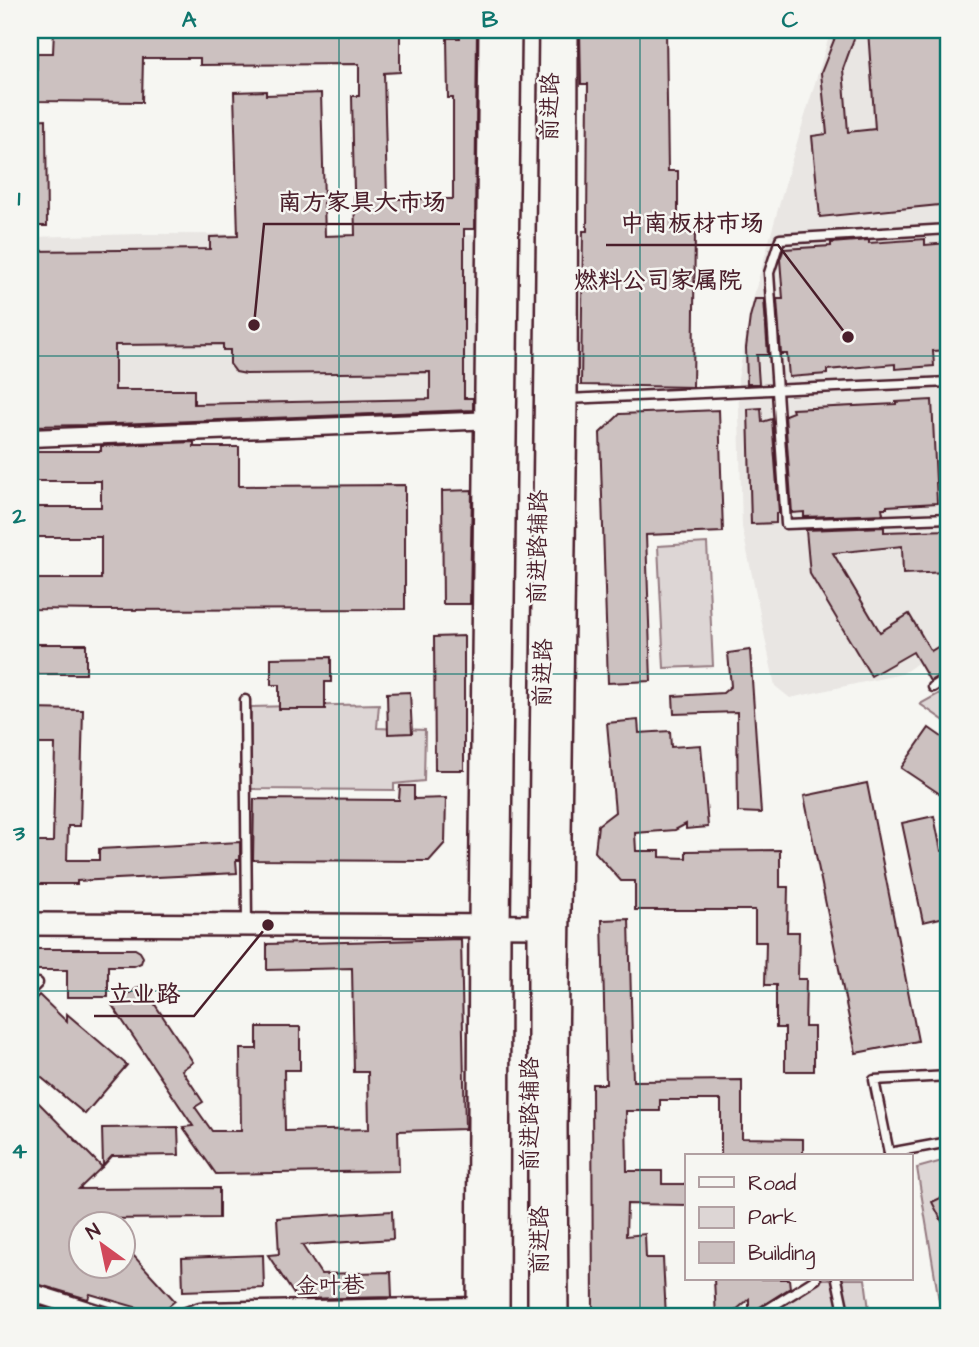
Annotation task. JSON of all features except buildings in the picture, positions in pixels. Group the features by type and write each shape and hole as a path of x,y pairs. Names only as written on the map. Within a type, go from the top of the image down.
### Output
{"main road":[{"name":"前进路","path":"484,1314 495,420 509,30"},
{"name":"前进路","path":"540,1317 540,926 556,399 551,30"}],"street":[{"path":"30,438 495,420 491,30"},
{"name":"前进路辅路","path":"557,1317 556,399 566,30"},
{"path":"30,925 540,926"},
{"path":"30,1292 109,1317"},
{"name":"金叶巷","path":"184,1317 200,1311 484,1314"}],"lane":[{"path":"949,229 780,239 769,273 786,524 949,518"},
{"path":"556,399 949,382"},
{"path":"933,687 949,677"},
{"path":"246,700 247,925"},
{"path":"30,984 38,983 30,991"},
{"path":"949,1076 874,1080 889,1154 949,1142"},
{"path":"755,1317 814,1280"},
{"path":"837,1280 845,1317"}],"shaded area":[{"path":"831,30 949,30 949,641 902,674 790,698 775,686 742,527 738,378 754,295"},
{"path":"140,234 479,235 479,414 30,431 30,237"}],"green space":[{"path":"707,543 713,666 664,668 658,546"},
{"path":"949,688 949,724 920,704"},
{"path":"379,704 377,728 425,730 424,781 394,784 394,790 250,789 251,707"},
{"path":"949,1159 949,1295 939,1301 917,1168"},
{"path":"821,1280 865,1280 870,1317 761,1317"}],"place":[{"name":"南方家具大市场","path":"254,325"},
{"name":"中南板材市场","path":"848,337"},
{"name":"立业路","path":"268,925"}],"district":[{"name":"燃料公司家属院","path":"658,281"}]}
